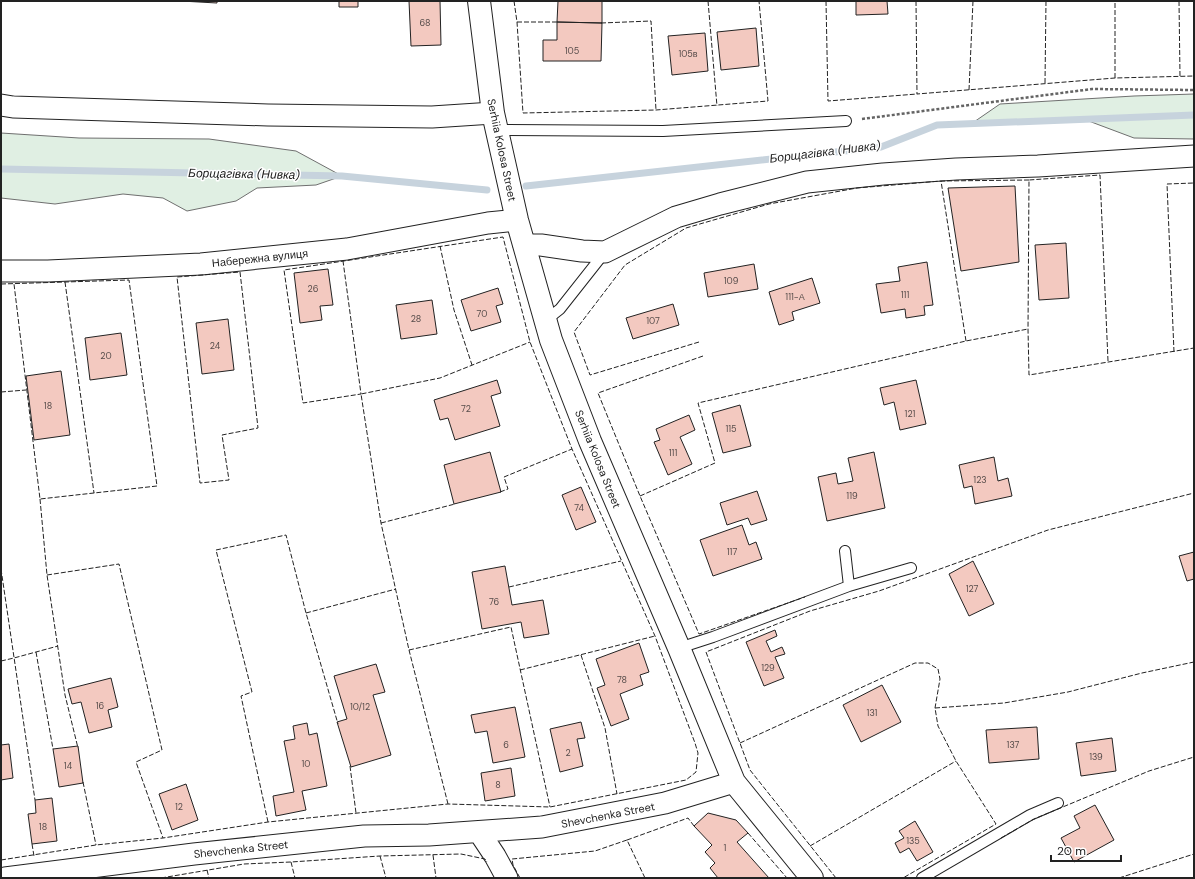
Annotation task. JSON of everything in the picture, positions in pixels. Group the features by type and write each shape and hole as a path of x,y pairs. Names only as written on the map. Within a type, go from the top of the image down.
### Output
{"street":[{"name":"Serhiia Kolosa Street","path":"479,1 495,122 516,220 551,340 590,441 679,648 734,782 812,878"},
{"path":"1,105 13,107 268,115 432,117 495,122"},
{"path":"524,245 541,245 582,252 605,252 676,217 720,204 807,182 884,174 956,169 1038,166 1194,156"},
{"name":"Набережна вулиця","path":"1,271 48,271 201,264 347,249 488,223 516,220"},
{"name":"Shevchenka Street","path":"5,878 194,854 364,836 429,835 542,827 665,803 734,782"},
{"path":"479,832 507,878"}],"lane":[{"path":"495,122 663,131 846,121"},
{"path":"546,320 560,309 605,252"},
{"path":"845,551 849,586"},
{"path":"679,648 713,638 849,586 911,568"},
{"path":"922,878 1030,815 1058,803"}],"path":[{"path":"846,121 1092,89 1194,90"}],"green space":[{"path":"1194,94 1194,139 1134,138 1086,120 971,124 1000,104"},
{"path":"1,133 79,138 209,139 296,151 342,176 316,185 257,188 236,201 187,211 163,198 123,194 55,204 1,198"}],"building":[{"path":"181,1 217,1 217,3"},
{"path":"339,1 358,1 358,7 339,7"},
{"path":"409,1 440,1 441,45 411,46"},
{"path":"558,1 602,1 602,23 557,22"},
{"path":"856,1 887,1 888,14 856,15"},
{"path":"557,22 602,23 601,61 543,61 543,40 557,40"},
{"path":"756,28 759,66 721,70 717,32"},
{"path":"705,33 708,71 672,75 668,36"},
{"path":"1015,186 1019,262 961,271 948,188"},
{"path":"1066,243 1069,298 1039,300 1035,245"},
{"path":"927,262 933,305 924,306 925,315 906,318 905,309 881,313 876,284 900,281 898,267"},
{"path":"754,264 758,289 708,297 704,273"},
{"path":"328,269 333,305 320,306 322,320 300,323 294,273"},
{"path":"812,278 820,303 792,312 794,320 779,325 769,292"},
{"path":"498,288 503,304 496,306 501,322 471,331 461,300"},
{"path":"432,300 437,334 401,339 396,305"},
{"path":"673,304 679,325 633,339 626,318"},
{"path":"228,319 234,370 202,374 196,323"},
{"path":"121,333 127,375 90,380 85,338"},
{"path":"61,371 70,435 34,440 26,376"},
{"path":"497,380 501,393 491,396 500,426 455,440 448,418 440,420 434,400"},
{"path":"916,380 926,424 900,430 894,402 884,405 880,388"},
{"path":"740,405 751,446 723,453 712,413"},
{"path":"689,415 695,430 680,437 692,464 668,475 654,442 660,440 656,429"},
{"path":"490,452 501,492 454,504 444,465"},
{"path":"874,452 885,508 827,521 818,477 836,473 838,484 853,481 848,458"},
{"path":"994,457 998,481 1008,478 1012,496 975,504 972,486 964,488 959,465"},
{"path":"581,487 596,522 576,530 562,495"},
{"path":"757,491 767,520 751,525 748,518 727,525 720,503"},
{"path":"742,525 749,545 756,542 762,559 713,576 700,540"},
{"path":"1194,552 1194,579 1187,581 1179,556"},
{"path":"973,561 994,604 969,616 949,574"},
{"path":"505,566 512,605 543,600 549,634 524,638 521,622 482,629 472,572"},
{"path":"775,630 777,636 766,641 771,652 782,647 785,654 775,657 784,678 764,686 746,642"},
{"path":"639,643 649,672 640,675 643,685 620,694 629,719 611,726 597,688 605,685 596,659"},
{"path":"376,664 385,692 373,695 391,755 351,767 337,722 347,719 334,676"},
{"path":"111,678 118,707 108,710 112,727 89,733 81,702 72,704 68,689"},
{"path":"882,685 901,722 861,742 843,705"},
{"path":"515,707 525,757 493,763 487,731 475,733 471,715"},
{"path":"581,722 585,738 577,739 583,766 560,772 550,729"},
{"path":"307,723 309,735 317,733 327,786 302,791 306,810 276,816 273,796 294,792 284,741 295,739 293,726"},
{"path":"1037,727 1039,759 989,763 986,730"},
{"path":"1112,738 1116,771 1081,776 1076,743"},
{"path":"9,744 13,778 1,780 1,745"},
{"path":"78,746 83,783 59,787 53,749"},
{"path":"511,768 515,796 485,801 481,773"},
{"path":"186,784 198,820 172,830 159,794"},
{"path":"52,798 57,841 32,844 28,814 36,813 35,800"},
{"path":"1095,805 1114,840 1074,862 1061,838 1080,828 1074,816"},
{"path":"708,813 736,820 748,833 737,842 769,878 718,878 710,868 715,863 705,852 712,845 694,826"},
{"path":"915,821 933,852 917,861 909,848 900,853 895,843 904,838 899,831"}],"waterway":[{"name":"Борщагівка (Нивка)","path":"526,186 881,147 937,125 1194,115"},
{"name":"Борщагівка (Нивка)","path":"1,169 342,176 487,190"}],"fence":[{"path":"514,1 517,22 523,113 656,110 768,101 759,1"},
{"path":"708,1 717,106"},
{"path":"826,1 828,101 917,94"},
{"path":"916,1 917,94 1115,78 1194,76"},
{"path":"969,90 973,1"},
{"path":"1045,83 1046,1"},
{"path":"1115,1 1115,78"},
{"path":"1179,1 1180,76"},
{"path":"601,23 651,21 656,110"},
{"path":"517,22 559,22"},
{"path":"1108,361 1100,175 1029,180 1029,375 1194,348"},
{"path":"966,341 941,181 1029,180"},
{"path":"699,342 590,375 574,332 625,265 686,228 769,204 857,188 941,181"},
{"path":"1174,352 1167,184 1194,183"},
{"path":"1,860 96,845 163,838 268,822 448,804 550,807 686,780 696,772 698,753 695,743 655,636 572,449 530,342 503,237 394,254 366,258 339,262 284,270 303,403 361,394 343,261"},
{"path":"440,246 454,310 472,365"},
{"path":"240,272 258,428 222,435 229,480 200,483 177,277 240,272"},
{"path":"1,284 129,280 157,486 40,499 14,284"},
{"path":"65,282 94,493"},
{"path":"640,496 715,463 698,403 966,341 1028,329"},
{"path":"448,804 409,650 381,523 361,394 440,378 530,342"},
{"path":"703,356 598,393 640,496 699,634 805,597"},
{"path":"1,392 26,390"},
{"path":"500,492 508,489 504,477 572,449"},
{"path":"836,878 750,770 706,652 810,611 879,591 1048,530 1194,493"},
{"path":"40,499 47,575 65,695 78,748"},
{"path":"381,523 455,504"},
{"path":"268,822 241,696 252,692 216,550 286,535 306,613 338,724"},
{"path":"509,587 621,561"},
{"path":"47,575 119,564 162,750 136,762 163,838"},
{"path":"1,569 35,800"},
{"path":"306,613 396,589"},
{"path":"409,650 511,627 550,807"},
{"path":"520,670 655,636"},
{"path":"1,661 58,646"},
{"path":"36,652 53,749"},
{"path":"581,655 605,728 617,794"},
{"path":"935,708 1004,703 1068,692 1142,673 1194,662"},
{"path":"740,743 915,663 928,663 938,669 940,679 935,708 938,726 956,761 996,824 903,878"},
{"path":"1001,838 1034,819 1149,771 1194,757"},
{"path":"810,846 956,761"},
{"path":"350,766 356,813"},
{"path":"83,782 96,845"},
{"path":"627,840 688,818 694,826"},
{"path":"748,833 787,878"},
{"path":"520,878 513,865 512,859 595,851 627,840 645,878"},
{"path":"32,844 34,856"},
{"path":"161,878 244,864 380,856 461,854 485,859 487,862"},
{"path":"1119,878 1194,854"},
{"path":"433,855 436,878"},
{"path":"380,856 386,878"},
{"path":"291,862 295,878"},
{"path":"207,870 209,878"}]}
